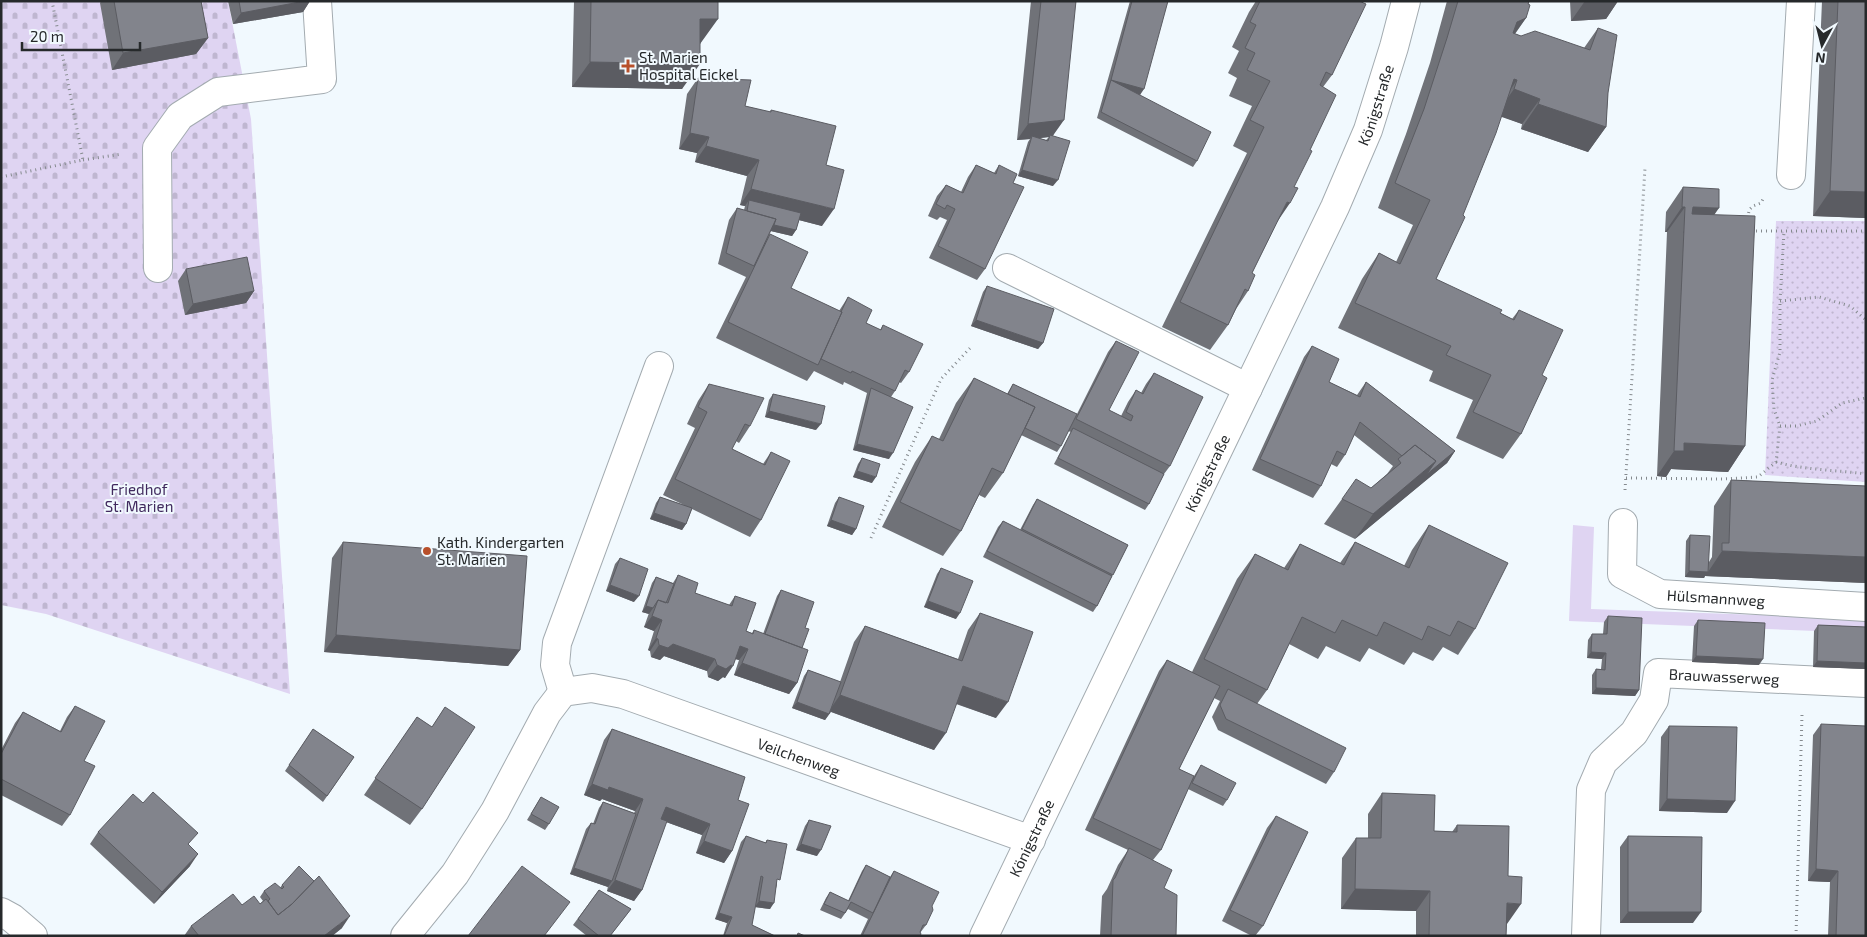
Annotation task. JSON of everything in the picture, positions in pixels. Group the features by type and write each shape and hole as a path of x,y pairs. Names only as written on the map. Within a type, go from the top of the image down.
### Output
{"street":[{"path":"158,268 157,148 180,116 218,92 322,80 317,1"},
{"name":"Königstraße","path":"984,936 1336,207 1368,130 1406,1"},
{"path":"1791,174 1801,1"},
{"path":"1007,268 1248,388"},
{"path":"405,936 455,874 495,811 546,713 563,692 555,665 557,642 659,366"},
{"name":"Hülsmannweg","path":"1623,523 1622,574 1660,594 1866,607"},
{"name":"Brauwasserweg","path":"1586,936 1591,790 1603,762 1634,733 1654,700 1658,673 1866,683"},
{"name":"Veilchenweg","path":"563,692 592,688 623,694 1031,840"},
{"path":"1,912 12,918 33,936"}],"path":[{"path":"1,177 83,160 52,1"},
{"path":"1623,523 1644,168"},
{"path":"1764,190 1764,198 1761,203 1749,210 1748,231 1866,231"},
{"path":"1626,478 1723,479 1758,477 1776,462 1780,426 1774,408 1772,380 1780,352 1780,301 1784,232"},
{"path":"1780,301 1819,297 1850,306 1866,320"},
{"path":"871,538 941,379 970,347"},
{"path":"1780,426 1796,426 1817,421 1842,403 1866,398"},
{"path":"1776,462 1791,466 1866,474"},
{"path":"1796,936 1803,680"}],"green space":[{"name":"Friedhof St. Marien","path":"1,1 228,1 251,119 290,694 46,614 1,605"},
{"path":"1776,221 1866,221 1866,482 1765,475"},
{"path":"1573,525 1594,527 1591,609 1866,619 1866,633 1569,621"}],"building":[{"path":"114,1 201,1 208,38 123,53"},
{"path":"239,1 305,1 241,13"},
{"name":"St. Marien Hospital Eickel","path":"591,1 718,1 718,19 700,19 700,64 590,62"},
{"path":"1041,1 1076,1 1064,120 1028,124"},
{"path":"1132,1 1168,1 1144,89 1111,80"},
{"path":"1260,1 1359,1 1366,4 1332,75 1326,72 1320,85 1336,95 1294,187 1298,188 1290,203 1287,202 1252,273 1255,275 1248,291 1245,289 1228,325 1180,302 1264,127 1250,120 1270,81 1247,70 1255,53 1245,48 1256,25 1250,22"},
{"path":"1458,1 1529,1 1528,4 1530,5 1526,18 1517,22 1513,33 1521,36 1535,31 1590,50 1598,28 1617,35 1608,93 1606,127 1538,104 1540,99 1514,89 1517,80 1514,79 1496,133 1463,215 1465,217 1436,279 1502,310 1500,313 1514,320 1519,310 1563,330 1542,375 1547,378 1521,434 1473,412 1491,375 1446,355 1451,346 1355,303 1379,253 1400,264 1430,200 1395,183 1424,109"},
{"path":"1838,1 1866,1 1866,192 1830,191"},
{"path":"698,78 751,80 745,106 771,112 771,110 836,126 826,165 844,170 834,209 751,189 759,160 706,146 709,137 690,133"},
{"path":"1111,80 1211,132 1197,161 1101,112"},
{"path":"1050,135 1070,141 1058,180 1022,170 1032,136 1048,141"},
{"path":"976,165 996,174 999,165 1017,174 1013,183 1024,187 985,269 938,246 955,209 947,205 945,209 936,204 946,185 963,193"},
{"path":"1683,187 1719,189 1719,208 1693,207 1692,214 1755,216 1745,446 1684,443 1684,451 1674,451 1685,207 1682,207"},
{"path":"749,200 801,213 796,230 774,225 776,219 747,211"},
{"path":"737,208 776,219 754,266 726,253"},
{"path":"770,234 808,252 791,288 842,312 818,365 728,322"},
{"path":"247,257 254,291 193,304 186,269"},
{"path":"987,286 1054,309 1043,343 976,320"},
{"path":"848,297 872,310 866,323 881,330 883,325 923,344 909,372 905,370 895,391 821,359"},
{"path":"1116,341 1139,352 1109,410 1131,421 1133,416 1126,412 1136,390 1143,394 1154,373 1203,397 1170,466 1076,419"},
{"path":"1312,346 1339,359 1329,382 1360,397 1366,382 1455,451 1426,475 1436,461 1415,445 1402,456 1360,422 1345,455 1337,451 1321,486 1260,459"},
{"path":"974,378 1035,407 1003,473 992,468 961,531 900,502 932,436 943,441"},
{"path":"709,384 764,398 750,426 745,424 732,449 765,465 771,452 790,461 761,520 675,479 707,412 698,407"},
{"path":"1013,384 1077,414 1061,446 1025,428 1035,407 1008,394"},
{"path":"871,388 913,407 893,453 857,444"},
{"path":"773,394 825,406 821,424 769,411"},
{"path":"1073,428 1164,474 1149,504 1058,458"},
{"path":"1415,445 1436,461 1373,514 1342,499 1356,479 1371,488 1401,463 1398,459"},
{"path":"862,458 880,464 876,477 857,471"},
{"path":"1731,480 1866,486 1866,557 1722,551 1722,543 1729,543"},
{"path":"660,497 692,508 686,524 654,513"},
{"path":"839,497 864,506 856,529 831,520"},
{"path":"1037,499 1128,545 1113,575 1022,529"},
{"path":"1003,521 1112,576 1097,606 987,551"},
{"path":"1429,525 1508,563 1475,629 1458,621 1450,636 1428,626 1422,640 1384,622 1377,636 1342,620 1335,633 1302,617 1267,690 1204,659 1255,554 1288,570 1300,544 1344,565 1355,542 1409,568"},
{"path":"1690,535 1710,536 1708,572 1689,571"},
{"path":"343,542 527,556 520,650 336,635"},
{"path":"620,558 648,569 639,596 610,585"},
{"path":"941,568 973,581 960,613 928,601"},
{"path":"678,575 698,583 695,593 732,606 735,596 756,603 746,631 753,634 754,630 808,650 797,683 742,663 748,649 740,646 733,666 731,665 726,669 717,665 715,659 673,644 668,648 659,645 656,638 662,620 652,616 658,600 668,603"},
{"path":"656,577 674,584 666,603 658,600 653,608 646,606"},
{"path":"781,590 814,602 805,628 809,629 802,648 765,634"},
{"path":"980,613 1033,632 1008,702 963,686 946,733 840,695 865,626 962,661"},
{"path":"1608,616 1642,618 1639,690 1596,688 1596,669 1605,670 1606,653 1591,652 1592,634 1607,634"},
{"path":"1698,620 1765,623 1763,659 1696,656"},
{"path":"1818,625 1866,627 1866,663 1817,661"},
{"path":"1167,660 1220,686 1179,769 1194,776 1161,850 1093,818"},
{"path":"808,670 841,682 829,714 797,702"},
{"path":"1228,689 1346,748 1334,772 1226,719 1220,705"},
{"path":"75,706 105,721 84,761 95,766 70,815 1,779 1,754 23,712 61,732"},
{"path":"445,707 475,727 422,809 375,778 417,717 432,727"},
{"path":"1821,724 1866,726 1866,936 1836,936 1838,871 1816,869"},
{"path":"1669,726 1737,727 1735,801 1667,799"},
{"path":"313,729 354,757 327,796 289,765"},
{"path":"612,729 745,777 738,800 749,804 732,851 704,841 710,824 666,807 661,819 667,821 642,890 615,880 643,799 609,787 608,790 592,784"},
{"path":"1201,765 1236,783 1227,800 1192,783"},
{"path":"153,792 198,833 188,844 198,854 162,892 98,832 133,794 143,803"},
{"path":"1382,793 1435,795 1434,831 1457,832 1457,825 1509,826 1508,876 1522,877 1521,904 1507,903 1506,936 1429,936 1430,891 1355,889 1356,838 1381,838"},
{"path":"541,797 559,807 549,824 531,814"},
{"path":"603,802 636,814 612,881 574,868 591,823 595,824"},
{"path":"1276,816 1308,832 1263,926 1230,910"},
{"path":"809,820 831,826 821,850 801,844"},
{"path":"746,836 766,843 767,840 787,844 780,880 777,879 774,903 759,901 763,877 761,876 752,925 775,936 724,936 732,917 719,913"},
{"path":"1628,836 1702,837 1701,912 1628,912"},
{"path":"1129,848 1172,870 1164,888 1177,895 1176,936 1111,936 1113,880"},
{"path":"866,865 890,877 873,913 851,902 845,913 824,904 830,892 849,901"},
{"path":"299,866 314,881 292,904 278,915 268,901 270,899 264,891 275,883 282,889 284,887 282,885"},
{"path":"522,866 570,902 544,936 468,936"},
{"path":"894,871 939,892 926,925 923,925 920,936 862,936"},
{"path":"319,876 350,916 324,936 199,936 191,926 233,894 242,905 254,896 260,904 266,899 278,915 292,904"},
{"path":"599,890 631,909 610,936 599,936 578,919"}],"place":[{"name":"St. Marien Hospital Eickel","path":"628,66"},
{"name":"Kath. Kindergarten St. Marien","path":"427,551"}]}
